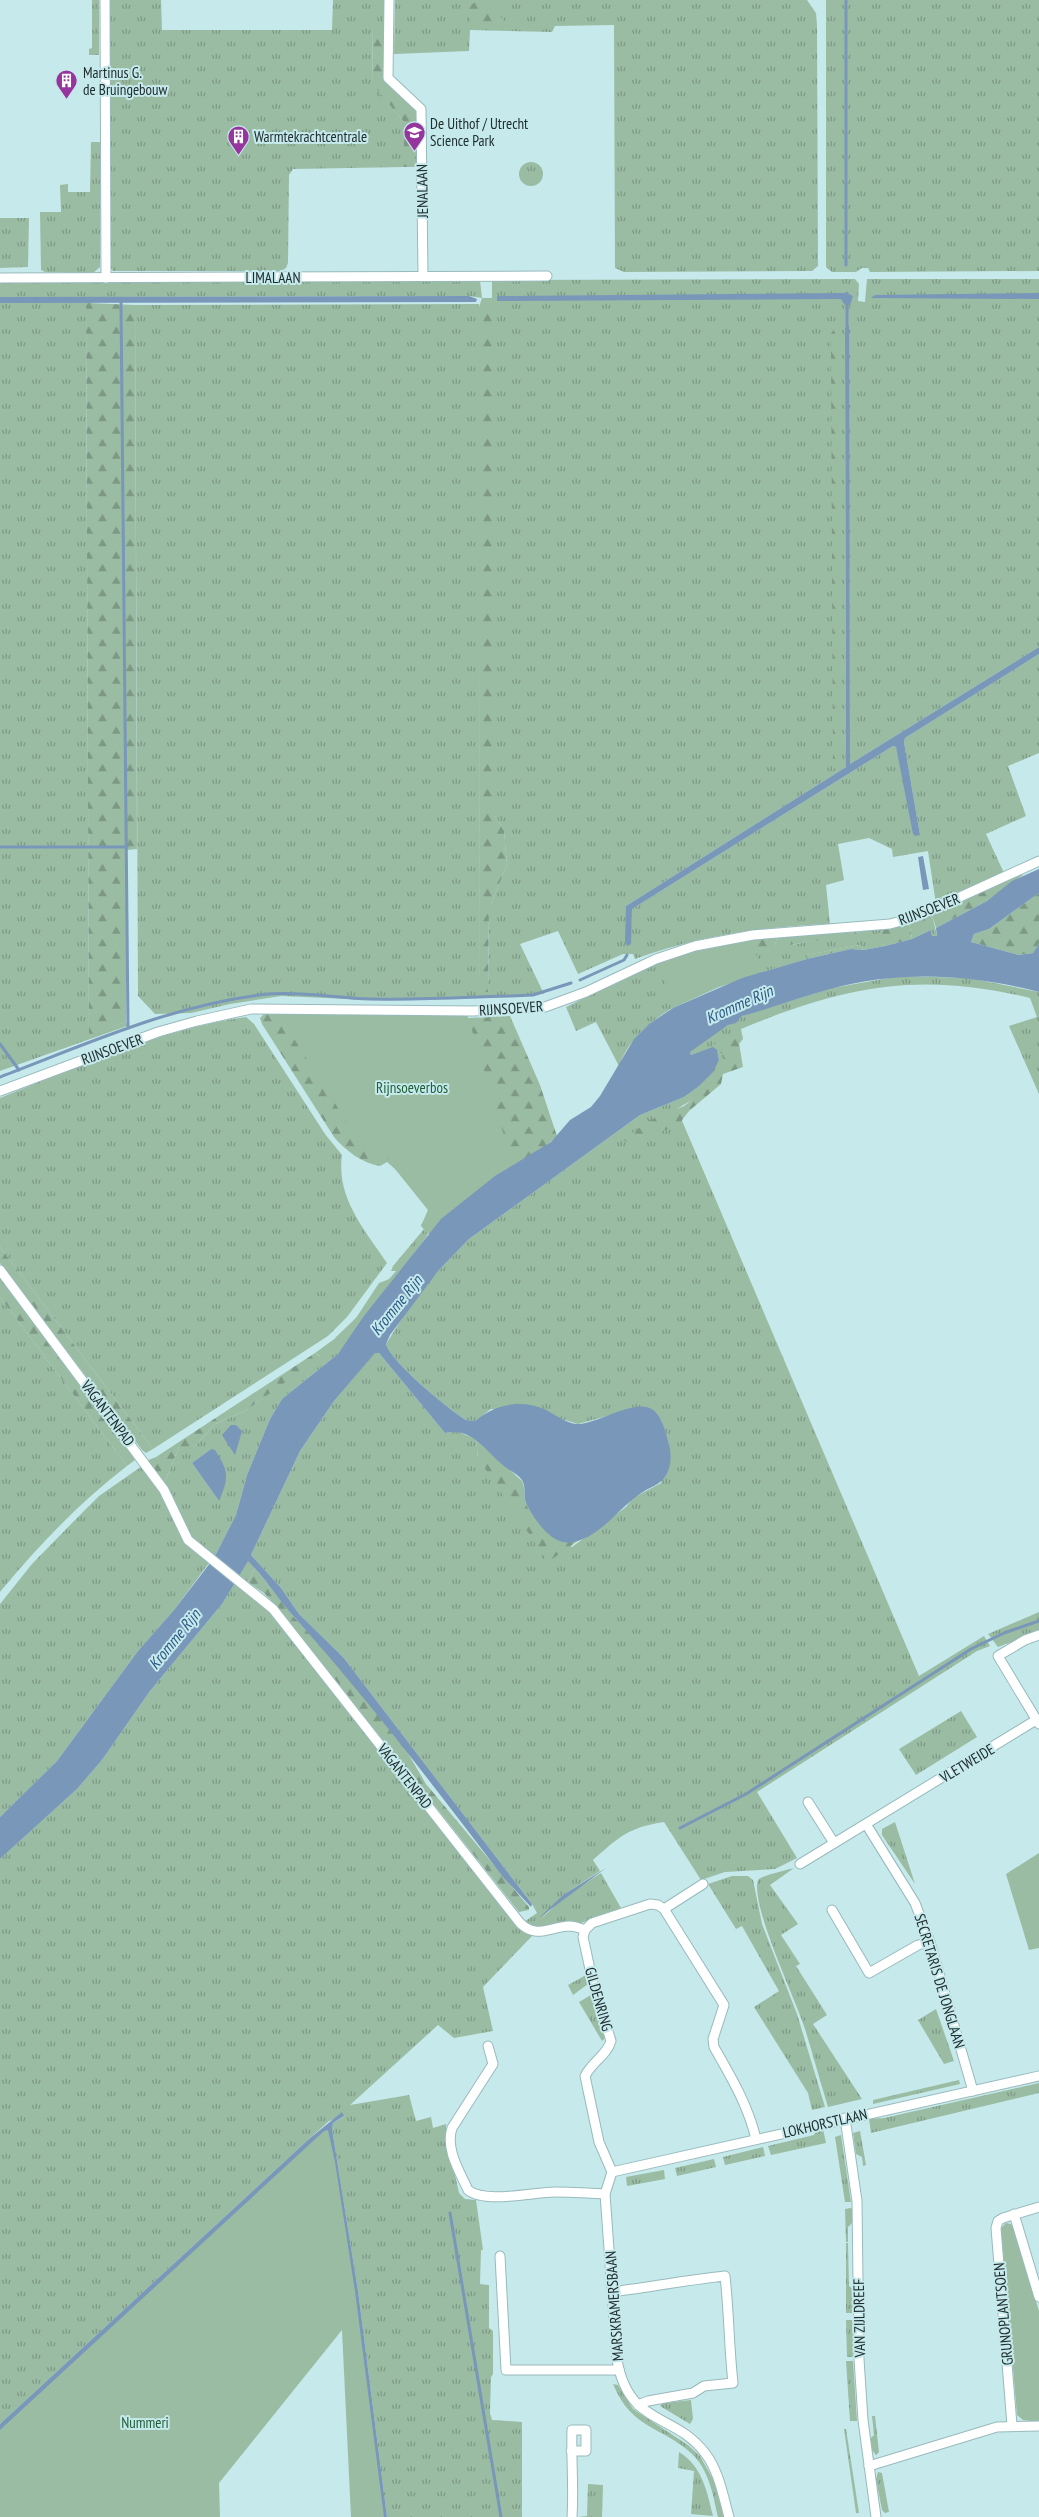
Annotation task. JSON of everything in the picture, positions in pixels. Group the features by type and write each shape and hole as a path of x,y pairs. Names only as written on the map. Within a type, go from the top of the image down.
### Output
{"street":[{"path":"105,0 106,278"},
{"name":"JENALAAN","path":"389,0 388,78 421,109 423,276"},
{"name":"LIMALAAN","path":"0,278 547,276"},
{"name":"RIJNSOEVER","path":"0,1091 158,1032 226,1014 251,1010 472,1011 545,1007 586,992 656,960 695,946 754,935 890,924 916,917 1039,861"},
{"name":"VAGANTENPAD","path":"0,1270 164,1490 188,1540 273,1609 520,1924 527,1930 538,1932 570,1926 585,1930"},
{"name":"VLETWEIDE","path":"800,1864 1038,1722 998,1656 1025,1640 1039,1635"},
{"path":"808,1802 834,1843"},
{"name":"SECRETARIS DE JONGLAAN","path":"866,1824 915,1903 930,1942 973,2091"},
{"path":"664,1909 703,1884"},
{"path":"585,1930 592,1923 650,1904 658,1905 664,1909 724,2006 713,2039 714,2047 740,2091 751,2118 756,2139"},
{"path":"832,1910 869,1973 918,1945 930,1942"},
{"name":"GILDENRING","path":"585,1930 583,1936 593,1983 611,2041 609,2048 589,2068 585,2076 599,2142 612,2172"},
{"path":"488,2046 493,2064 452,2128 449,2137 450,2146 468,2190 474,2195 516,2196 553,2192 605,2194"},
{"name":"LOKHORSTLAAN","path":"612,2172 845,2118 1039,2076"},
{"name":"VAN ZIJLDREEF","path":"845,2118 857,2201 859,2359 868,2466 876,2517"},
{"name":"MARSKRAMERSBAAN","path":"612,2172 605,2194 619,2370 623,2384 638,2405 687,2437 705,2452 719,2482 729,2517"},
{"name":"GRUNOPLANTSOEN","path":"1012,2425 996,2228 998,2221 1039,2207"},
{"name":"GRUNOPLANTSOEN","path":"1014,2214 1039,2297"},
{"path":"500,2256 506,2370 619,2370"},
{"path":"612,2292 668,2285 680,2280 725,2276 730,2319 728,2335 733,2383 704,2386 693,2394 638,2405"},
{"path":"868,2466 997,2427 1012,2425 1039,2426"},
{"path":"572,2451 574,2488 572,2517"}],"green space":[{"path":"92,0 99,0 99,55 89,55 89,49 92,48"},
{"path":"109,0 161,0 162,30 332,30 333,0 384,0 384,24 372,24 373,84 404,122 404,167 293,169 289,175 288,263 286,268 281,271 113,271 110,267"},
{"path":"395,0 807,0 816,13 817,25 818,266 812,271 624,272 615,268 614,25 555,26 552,32 470,30 469,51 394,54"},
{"path":"479,0 487,0 509,27 472,26 467,7"},
{"path":"826,0 1039,0 1039,271 870,272 868,268 862,268 856,272 832,272 826,267"},
{"path":"372,24 384,24 385,79 417,111 418,167 404,167 404,122 373,85"},
{"path":"91,142 100,142 100,267 93,273 45,272 41,270 40,212 61,212 60,185 68,184 68,192 90,192"},
{"path":"531,162 539,166 543,174 539,182 531,186 523,182 519,174 523,166"},
{"path":"0,218 29,218 28,267 0,268"},
{"path":"855,279 859,284 858,301 865,302 867,279 1039,279 1039,647 850,764 848,325 845,327 846,767 626,906 631,925 632,909 893,746 896,747 920,835 904,742 905,738 1039,654 1039,753 1008,766 1026,816 986,834 1004,873 936,904 928,851 893,857 892,849 869,838 838,844 844,880 826,885 830,924 779,927 707,938 635,959 633,954 623,954 578,974 558,931 520,944 544,994 371,1000 281,996 230,1004 191,1013 155,1014 138,996 135,305 479,304 480,992 488,992 489,909 507,865 504,830 495,816 495,311 492,298 492,280"},
{"path":"480,281 482,298 469,296 110,297 86,305 89,1037 126,1021 127,1026 0,1071 0,282"},
{"path":"482,298 492,298 495,304 495,816 504,830 507,865 489,909 488,992 480,992 478,310"},
{"path":"88,303 135,305 137,849 127,850 126,1021 89,1038 86,305"},
{"path":"839,320 839,746 836,768 833,769 831,334"},
{"path":"1018,873 1023,875 987,901 936,928 932,915"},
{"path":"1039,893 1039,944 1033,953 1019,955 971,942 974,934 989,929"},
{"path":"932,915 937,936 932,936 931,930 912,939 909,922"},
{"path":"909,922 912,939 885,946 873,939 886,927"},
{"path":"886,927 874,939 885,946 864,950 860,945 806,955 807,959 727,984 700,994 673,1008 650,1024 632,1043 619,1066 596,1022 576,1031 566,1007 659,962 749,939 775,946 777,936 794,935 791,945"},
{"path":"856,932 857,934 790,945 794,935"},
{"path":"777,936 775,947 758,947 750,939"},
{"path":"749,939 764,972 719,987 673,1008 659,962 703,948"},
{"path":"860,945 864,950 851,949 807,959 805,955"},
{"path":"900,976 969,978 1039,992 1039,1094 1009,1026 1037,1017 1030,998 953,985 917,985 883,987 848,993 778,1014 741,1029 743,1039 721,1075 704,1092 677,1109 919,1676 984,1636 990,1646 977,1651 757,1792 797,1858 775,1869 725,1872 701,1880 664,1822 652,1824 625,1834 593,1860 600,1871 563,1895 541,1919 563,1898 601,1873 621,1908 581,1923 533,1928 524,1922 537,1913 532,1904 343,1657 299,1614 281,1588 251,1555 300,1451 334,1401 374,1353 379,1353 445,1433 456,1431 476,1439 478,1458 572,1547 626,1507 633,1498 661,1483 669,1443 661,1420 636,1408 578,1424 565,1420 491,1409 475,1421 466,1420 434,1396 409,1373 390,1352 386,1344 415,1298 469,1239 640,1115 684,1097 698,1087 719,1060 717,1050 713,1048 691,1055 690,1052 707,1038 737,1021 742,1016 832,988"},
{"name":"Rijnsoeverbos","path":"277,1012 467,1014 514,1168 431,1236 421,1225 430,1212 387,1157 373,1163"},
{"name":"Rijnsoeverbos","path":"265,1013 467,1018 510,1016 540,1085 557,1136 543,1148 495,1175 477,1188 459,1202 428,1234 421,1226 428,1210 395,1169 387,1162 380,1166 361,1159 349,1152 334,1137 262,1024 260,1018"},
{"path":"246,1017 254,1024 325,1134 342,1155 341,1171 348,1199 354,1213 387,1263 347,1317 328,1336 153,1449 0,1247 0,1098 90,1061 152,1039 183,1030"},
{"path":"737,1031 743,1067 723,1074 721,1084 689,1111 679,1124 631,1144 623,1140 648,1121 684,1106 713,1083 723,1068 725,1054 706,1049"},
{"path":"424,1229 428,1234 425,1239 338,1354 282,1399 270,1419 247,1475 236,1515 214,1558 191,1539 164,1484 179,1447 194,1447 215,1424 245,1411 320,1356 315,1353 344,1332 396,1271 391,1271 393,1266","holes":["211,1449 219,1501 192,1463"]},
{"path":"0,1247 153,1449 146,1453 142,1450 0,1263"},
{"path":"400,1275 351,1340 335,1338 356,1318 379,1283"},
{"path":"0,1278 134,1455 135,1460 127,1466 0,1297"},
{"path":"0,1297 127,1466 60,1525 0,1592"},
{"path":"315,1353 321,1357 245,1411 215,1424 194,1447 179,1447 164,1484 146,1461 156,1457"},
{"path":"476,1439 522,1481 529,1511 541,1525 555,1536 571,1541 579,1540 548,1562 478,1458"},
{"path":"142,1466 188,1541 209,1563 174,1610 138,1651 57,1761 0,1817 0,1604 32,1564 99,1496"},
{"path":"248,1560 255,1568 248,1582 239,1575"},
{"path":"255,1568 294,1617 336,1662 406,1750 426,1784 529,1907 529,1910 519,1912 280,1610 264,1593 248,1582"},
{"path":"234,1583 266,1608 521,1929 533,1935 483,1987 493,2031 454,2038 438,2025 350,2105 409,2095 416,2121 431,2117 433,2128 446,2124 446,2134 459,2193 465,2199 476,2200 483,2250 481,2250 480,2284 489,2285 489,2328 493,2331 493,2374 491,2377 490,2413 492,2420 522,2422 522,2517 387,2517 358,2291 332,2129 333,2123 345,2116 329,2121 0,2424 0,1859 77,1789 102,1760 150,1691 222,1604"},
{"path":"1039,1612 1039,1631 998,1647 988,1634"},
{"path":"961,1711 977,1737 916,1775 899,1749"},
{"path":"895,1822 915,1884 882,1835 882,1829"},
{"path":"1039,1853 1039,1948 1029,1950 1006,1874"},
{"path":"794,1868 770,1885 798,1924 781,1935 800,1964 796,1966 827,2015 813,2024 862,2099 828,2107 805,2029 775,1953 757,1892 758,1880 760,1878"},
{"path":"732,1876 748,1876 753,1880 762,1924 797,2014 825,2107 812,2110 808,2093 754,2007 779,1991 742,1926 736,1929 708,1884"},
{"path":"586,1975 588,1984 573,1995 568,1985"},
{"path":"591,1995 606,2037 602,2041 579,2002"},
{"path":"936,2009 954,2061 944,2064 918,2020"},
{"path":"959,2080 960,2084 873,2104 873,2100"},
{"path":"1039,2083 1039,2093 871,2133 869,2119 884,2118"},
{"name":"Nummeri","path":"329,2128 352,2258 386,2517 351,2517 342,2330 219,2483 220,2517 0,2517 0,2426 323,2130"},
{"path":"823,2129 826,2143 771,2155 768,2146 814,2135 817,2130"},
{"path":"860,2131 866,2165 863,2166 862,2157 856,2154 853,2133"},
{"path":"841,2135 851,2202 845,2202 835,2137"},
{"path":"763,2147 765,2156 725,2165 723,2157"},
{"path":"714,2159 716,2167 677,2176 675,2168"},
{"path":"664,2170 665,2179 627,2186 626,2177"},
{"path":"852,2208 852,2223 848,2227 848,2242 846,2242 845,2209"},
{"path":"1006,2223 1011,2224 1014,2230 1039,2311 1039,2422 1023,2420 1017,2415 1001,2228"},
{"path":"846,2243 848,2243 849,2286 853,2289 853,2313 846,2313"},
{"path":"846,2320 853,2320 853,2357 847,2357"},
{"path":"846,2361 853,2361 857,2421 850,2421"},
{"path":"613,2384 618,2385 633,2409 688,2445 700,2456 714,2481 724,2517 718,2517 710,2483 698,2460 681,2445 638,2419 621,2399"},
{"path":"691,2400 693,2419 690,2424 660,2406 663,2403"},
{"path":"872,2416 875,2416 879,2452 876,2455 871,2449 870,2439 874,2435"},
{"path":"844,2429 846,2429 859,2513 856,2513"},
{"path":"679,2452 693,2464 698,2472 706,2488 713,2516 691,2514 694,2471 678,2468"},
{"path":"878,2472 882,2473 889,2512 885,2513 882,2510 876,2479"},
{"path":"588,2484 603,2485 602,2517 578,2517 587,2516"}],"water":[{"path":"847,293 853,296 850,305 845,305 841,299 497,301 497,296"},
{"path":"1039,293 1039,299 871,298 875,295"},
{"path":"469,296 477,299 476,302 0,303 0,297"},
{"path":"849,325 850,764 1039,647 1039,654 905,738 904,742 920,835 915,836 913,834 896,747 893,746 632,909 631,944 627,946 625,942 626,906 846,767 845,327"},
{"path":"923,856 929,889 923,890 918,857"},
{"name":"Kromme Rijn","path":"1039,869 1039,893 989,929 974,934 971,942 1019,955 1033,953 1039,944 1039,992 987,981 961,978 908,977 882,979 830,989 742,1016 736,1023 728,1025 690,1052 691,1055 713,1047 717,1050 719,1060 713,1072 698,1087 684,1097 640,1115 469,1239 438,1271 390,1335 386,1344 398,1362 434,1396 466,1420 475,1421 482,1415 499,1407 518,1404 537,1406 576,1424 587,1423 639,1406 651,1408 658,1414 662,1423 669,1444 671,1458 668,1471 660,1482 633,1499 606,1524 586,1538 566,1543 559,1541 546,1532 531,1512 525,1499 522,1480 471,1437 455,1432 445,1433 379,1353 375,1353 334,1401 300,1451 251,1555 281,1588 299,1614 343,1657 532,1904 531,1907 503,1877 376,1714 248,1561 222,1604 150,1691 102,1760 77,1789 0,1859 0,1817 57,1761 138,1651 174,1610 214,1558 236,1515 247,1475 270,1419 282,1399 338,1354 364,1316 441,1219 495,1176 551,1142 570,1120 591,1107 600,1096 634,1039 649,1024 673,1008 742,978 807,959 851,949 864,950 885,946 912,939 931,930 932,936 937,936 936,928 987,901 1012,881"},
{"path":"231,1425 236,1425 242,1431 235,1455 222,1435"},
{"path":"211,1449 215,1450 220,1458 226,1475 225,1486 219,1501 192,1463"},
{"path":"606,1868 539,1918 563,1895"},
{"path":"342,2112 344,2116 333,2123 332,2129 358,2291 387,2517 384,2517 355,2291 335,2162 328,2130 324,2131 0,2430 0,2424 309,2139"}],"waterway":[{"path":"846,0 846,265"},
{"path":"847,293 847,326"},
{"path":"121,303 128,1028"},
{"path":"0,847 127,847"},
{"path":"580,980 624,960 627,955"},
{"path":"0,1077 131,1027 165,1016 233,999 280,993 388,999 533,995 571,983"},
{"path":"0,1044 19,1070"},
{"path":"680,1828 746,1794 971,1649 1004,1633 1039,1621"},
{"path":"450,2213 501,2517"}],"place":[{"name":"Martinus G. de Bruingebouw","path":"67,100"},
{"name":"De Uithof / Utrecht Science Park","path":"414,151"},
{"name":"Warmtekrachtcentrale","path":"238,155"}]}
